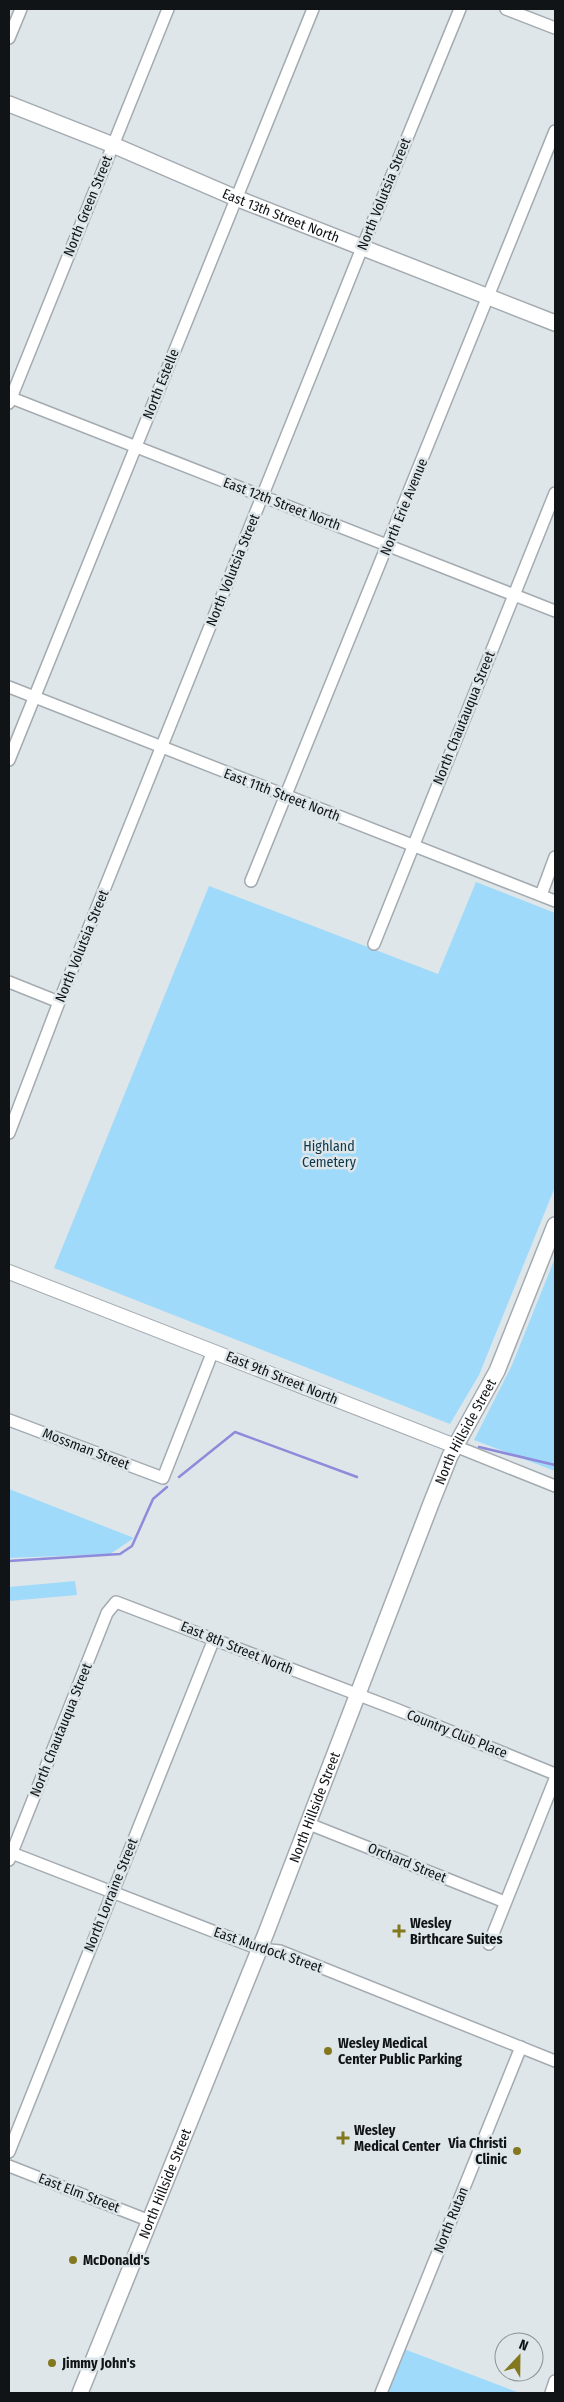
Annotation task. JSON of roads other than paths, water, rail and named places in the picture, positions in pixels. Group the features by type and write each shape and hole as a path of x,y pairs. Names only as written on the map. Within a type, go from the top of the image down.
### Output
{"main road":[{"name":"East 13th Street North","path":"9,104 113,145 236,198 555,323"},
{"name":"North Hillside Street","path":"80,2393 309,1824 432,1500 455,1446 497,1371 555,1225"}],"street":[{"path":"9,38 21,9"},
{"name":"North Green Street","path":"9,399 168,9"},
{"name":"North Estelle","path":"9,760 313,9"},
{"name":"North Volutsia Street","path":"9,1133 59,1002 460,9"},
{"path":"506,9 555,28"},
{"name":"North Erie Avenue","path":"251,881 389,545 555,131"},
{"name":"East 12th Street North","path":"9,399 136,446 555,611"},
{"name":"North Chautauqua Street","path":"374,944 555,493"},
{"name":"East 11th Street North","path":"9,687 555,901"},
{"path":"541,895 555,858"},
{"path":"9,982 59,1002"},
{"name":"East 9th Street North","path":"9,1272 555,1486"},
{"name":"Mossman Street","path":"9,1420 163,1478 213,1351"},
{"name":"North Chautauqua Street","path":"10,1855 107,1613 116,1602"},
{"name":"East 8th Street North","path":"116,1602 358,1695"},
{"name":"North Lorraine Street","path":"9,2152 214,1639"},
{"name":"Country Club Place","path":"358,1695 555,1774"},
{"path":"489,1944 555,1780"},
{"name":"Orchard Street","path":"309,1824 505,1902"},
{"name":"East Murdock Street","path":"10,1855 259,1949 280,1951 555,2061"},
{"name":"North Rutan","path":"381,2393 521,2047"},
{"name":"East Elm Street","path":"9,2166 150,2221"},
{"path":"550,2393 555,2381"}],"waterway":[{"path":"179,1477 235,1432 357,1477"},
{"path":"479,1447 555,1465"},
{"path":"9,1561 120,1554 132,1546 153,1499 167,1487"}],"place":[{"name":"Wesley Birthcare Suites","path":"399,1931"},
{"name":"Wesley Medical Center Public Parking","path":"328,2051"},
{"name":"Wesley Medical Center","path":"343,2138"},
{"name":"Via Christi Clinic","path":"517,2151"},
{"name":"McDonald's","path":"73,2260"},
{"name":"Jimmy John's","path":"52,2363"}],"park label":[{"name":"Highland Cemetery","path":"329,1154"}]}
